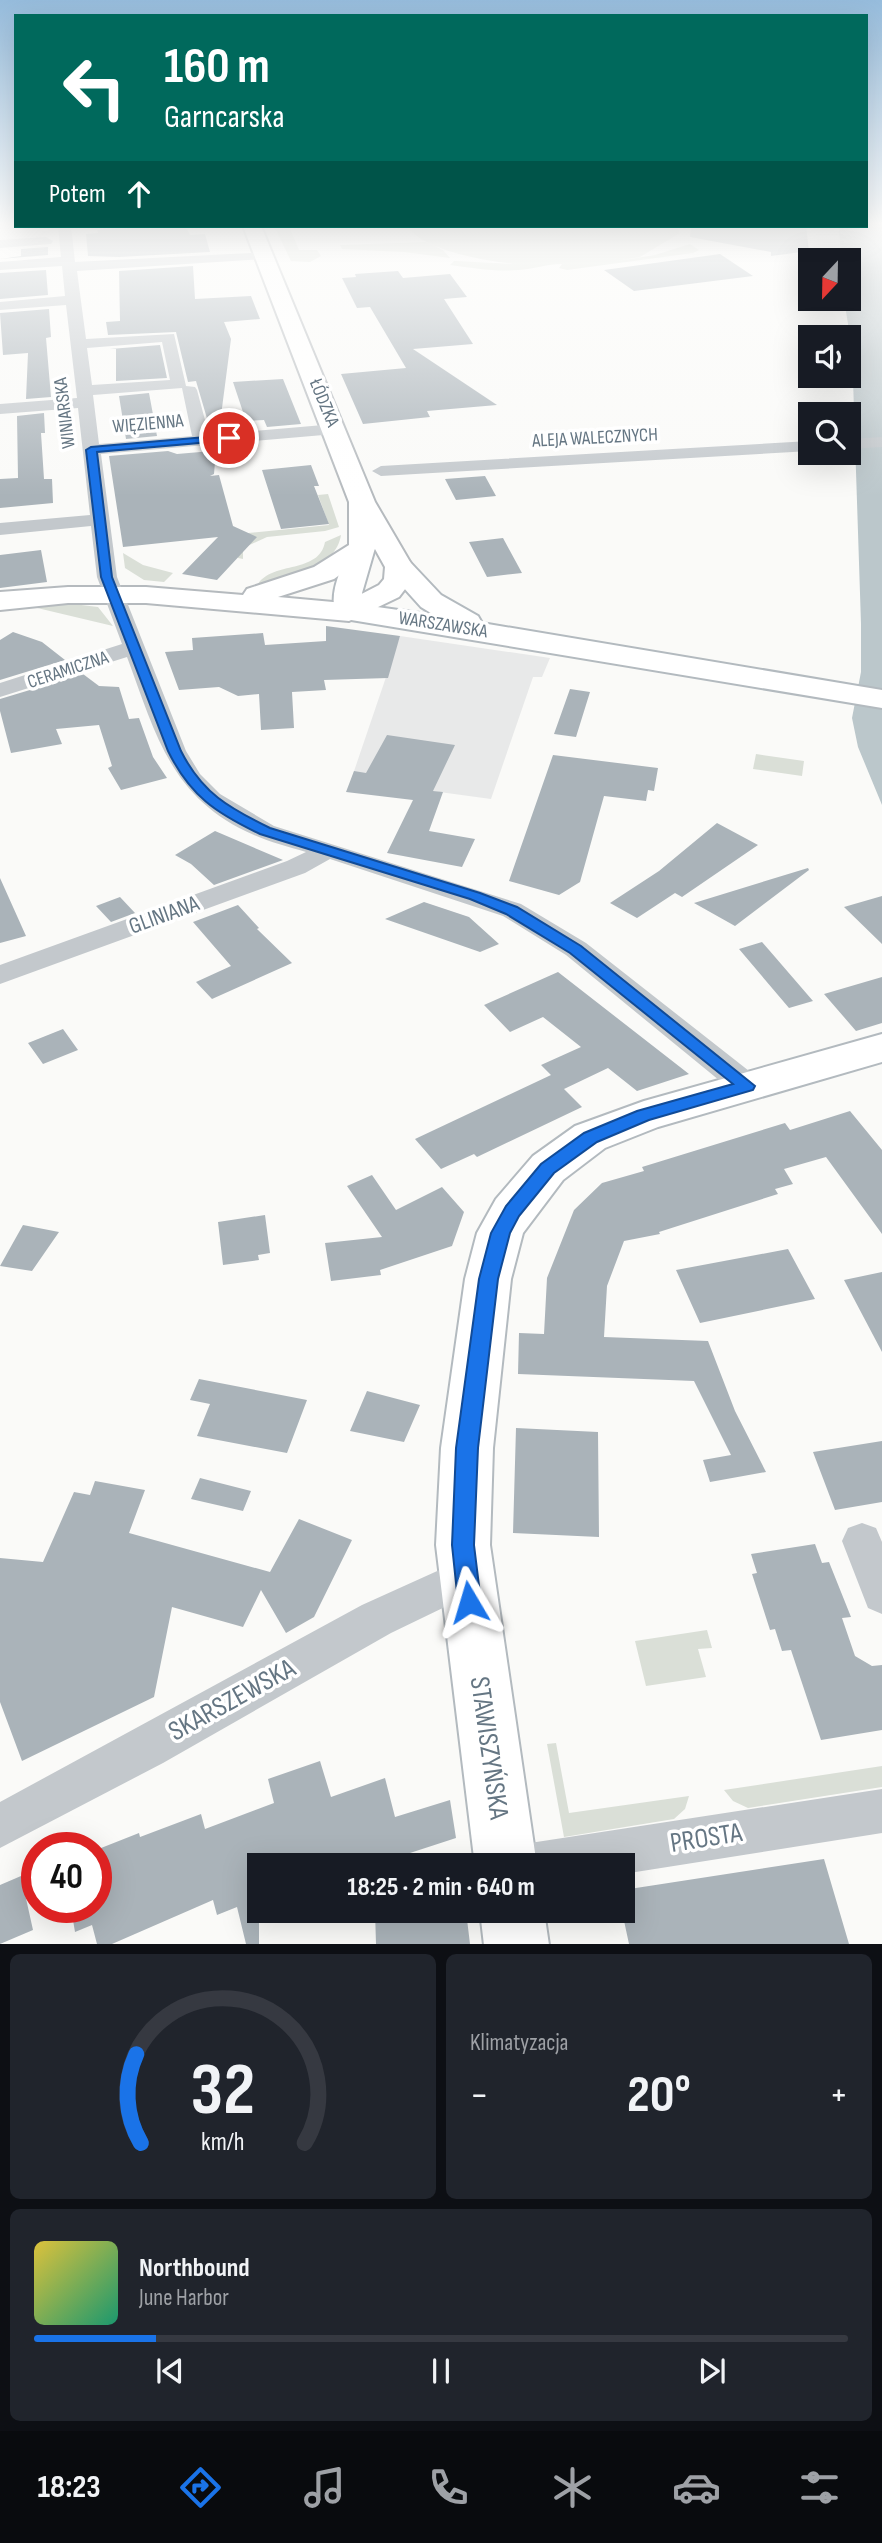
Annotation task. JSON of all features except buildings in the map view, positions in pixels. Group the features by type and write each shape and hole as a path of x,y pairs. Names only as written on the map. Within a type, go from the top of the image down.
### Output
{"main road":[{"name":"ŁÓDZKA","path":"288,315 362,502 399,567 431,601 492,633"},
{"name":"ŁÓDZKA","path":"349,612 348,593 362,548 362,502"},
{"path":"226,601 311,579 336,567 362,548"},
{"path":"349,612 389,592 398,580 399,567"},
{"name":"WARSZAWSKA","path":"0,601 114,594 349,612 492,633 882,699"},
{"name":"STAWISZYŃSKA","path":"504,1853 466,1577 463,1511 467,1448 482,1317 493,1255 512,1211 548,1168 590,1138 644,1116 882,1048"},
{"path":"514,1923 517,1944"}],"street":[{"name":"WINIARSKA","path":"75,315 107,577 174,751 186,775 206,797 233,816 265,831 475,896 512,910 545,928 576,949 747,1086"},
{"path":"0,409 179,384 169,337 78,344"},
{"path":"189,390 202,440"},
{"name":"WIĘZIENNA","path":"91,450 335,429"},
{"path":"861,443 882,442"},
{"name":"ALEJA WALECZNYCH","path":"382,471 798,447"},
{"path":"0,528 99,520"},
{"name":"CERAMICZNA","path":"0,690 135,648"},
{"name":"GLINIANA","path":"0,975 296,867 327,852"},
{"path":"862,1541 882,1595"},
{"name":"SKARSZEWSKA","path":"0,1826 234,1700 373,1619 466,1577"},
{"name":"PROSTA","path":"613,1853 882,1811"}],"shaded area":[{"path":"847,315 882,315 882,805 858,747 852,718 861,672 856,465 861,465 861,402 854,402 853,388 861,388 861,325 848,325"},
{"path":"328,494 339,527 267,537 243,548 243,559 238,558 238,534 329,525 318,495"},
{"path":"341,535 337,547 320,564 295,575 258,584 274,572 314,559 325,542"},
{"path":"123,553 143,565 173,573 164,582 144,580 125,568"},
{"path":"73,604 98,607 113,626 33,607"},
{"path":"400,636 550,658 542,677 533,677 491,799 351,780"},
{"path":"756,754 804,761 802,776 753,769"},
{"path":"707,1630 712,1648 698,1649 706,1677 646,1686 635,1641"},
{"path":"556,1743 569,1813 689,1796 685,1809 674,1819 564,1837 547,1744"},
{"path":"882,1766 882,1787 748,1808 733,1801 724,1790"}],"route":[{"path":"229,438 91,450 107,577 174,751 186,775 206,797 233,816 265,831 475,896 512,910 545,928 576,949 747,1086 644,1116 590,1138 548,1168 512,1211 500,1233 493,1255 482,1317 467,1448 463,1545 469,1602"}]}
